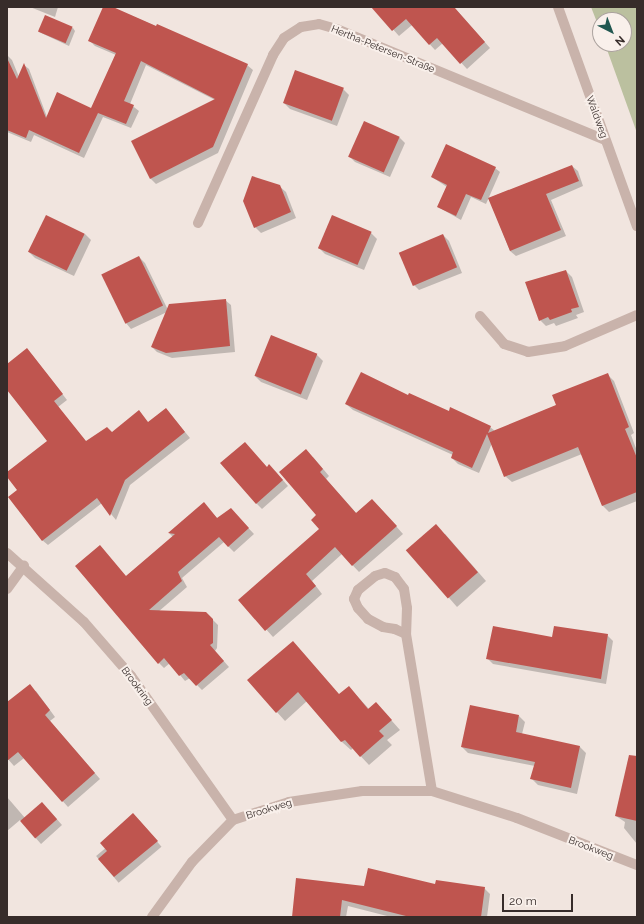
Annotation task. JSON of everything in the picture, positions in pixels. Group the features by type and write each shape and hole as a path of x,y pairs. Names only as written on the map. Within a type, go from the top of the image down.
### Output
{"street":[{"name":"Waldweg","path":"558,7 637,226"},
{"name":"Hertha-Petersen-Straße","path":"198,223 273,55 284,38 301,27 319,24 337,29 605,140"},
{"path":"480,316 504,344 528,352 565,346 637,315"},
{"name":"Brookring","path":"7,553 24,566 84,622 131,676 233,820"},
{"path":"7,589 24,566"},
{"path":"406,634 395,629 383,627 368,619 358,608 354,599 358,590 375,576 385,573 395,577 404,589 408,608 406,634 432,791"},
{"name":"Brookweg","path":"152,917 192,862 233,820 289,802 362,791 432,791 517,818 637,865"}],"green space":[{"path":"591,7 637,7 637,133 608,52 632,52 632,12 593,12"}],"building":[{"path":"103,7 113,7 156,26 157,24 248,64 213,147 150,179 131,141 215,99 141,61 124,101 134,105 126,124 98,113 79,153 29,130 26,138 7,130 7,58 17,79 24,63 46,118 57,92 91,108 116,53 88,41"},
{"path":"371,7 454,7 485,42 460,64 437,38 429,45 406,19 392,31"},
{"path":"45,15 73,27 66,43 38,32"},
{"path":"295,70 344,88 332,121 283,103"},
{"path":"364,121 400,137 384,172 348,157"},
{"path":"446,144 496,167 481,200 466,194 456,216 437,207 447,185 431,177"},
{"path":"572,165 579,181 546,194 561,230 510,251 488,198"},
{"path":"252,176 280,185 291,212 254,228 243,201"},
{"path":"46,215 85,234 67,271 28,252"},
{"path":"332,215 372,232 358,265 318,248"},
{"path":"443,234 457,267 413,286 399,253"},
{"path":"139,256 163,305 125,324 101,274"},
{"path":"566,270 579,307 571,309 572,312 550,320 548,317 539,321 525,282"},
{"path":"226,299 230,346 166,353 151,347 169,304"},
{"path":"271,335 317,354 301,395 255,376"},
{"path":"27,348 63,394 54,401 86,441 107,427 112,432 139,410 148,422 166,408 185,432 125,480 110,516 97,498 42,541 8,497 17,490 7,477 7,472 47,441 7,390 7,364"},
{"path":"361,372 408,395 409,393 449,411 450,407 491,426 488,433 556,405 552,395 608,373 629,427 625,429 637,458 637,492 602,506 578,447 504,477 487,434 472,468 451,458 453,452 345,404"},
{"path":"245,442 267,467 269,464 283,480 256,504 220,463"},
{"path":"306,449 323,469 320,472 356,513 372,499 397,526 352,566 335,547 306,574 316,586 265,631 238,600 319,529 311,520 316,515 279,472"},
{"path":"204,502 217,518 231,508 249,528 228,547 219,537 178,572 182,581 149,610 206,612 213,619 213,643 210,645 224,661 196,686 184,673 179,676 164,658 158,664 75,566 100,545 126,576 175,534 168,533"},
{"path":"436,524 478,572 448,599 406,550"},
{"path":"493,626 552,637 554,626 608,634 601,679 486,659"},
{"path":"293,641 339,694 349,686 368,709 376,702 392,720 379,731 384,736 360,757 345,740 341,742 298,692 276,713 247,680"},
{"path":"30,684 50,710 45,715 95,773 62,802 18,752 7,761 7,702"},
{"path":"470,705 519,715 516,732 580,746 571,788 530,779 535,762 461,747"},
{"path":"629,755 637,756 637,821 615,816"},
{"path":"42,802 57,819 35,838 20,821"},
{"path":"133,813 158,841 114,877 98,859 107,851 100,843"},
{"path":"368,868 435,884 436,880 485,887 481,917 410,917 342,900 340,917 292,917 296,878 364,886"}]}
